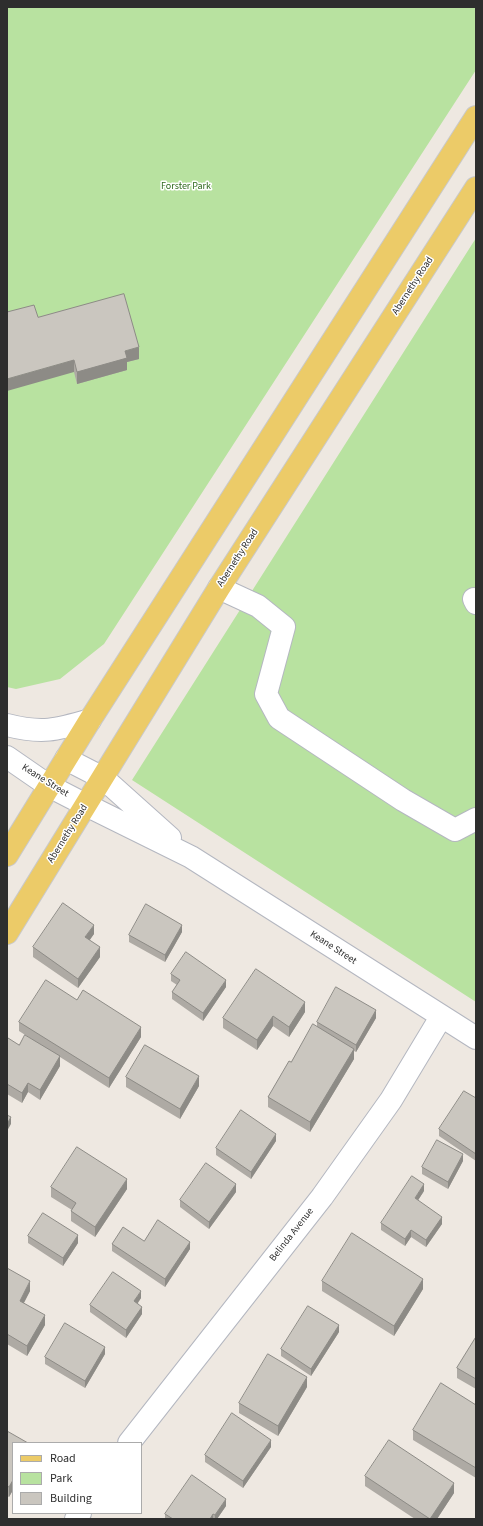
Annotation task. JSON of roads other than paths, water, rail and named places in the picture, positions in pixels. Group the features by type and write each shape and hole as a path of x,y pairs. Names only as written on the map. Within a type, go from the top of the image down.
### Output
{"main road":[{"path":"7,854 90,720 476,117"},
{"name":"Abernethy Road","path":"7,933 219,588 476,188"}],"street":[{"path":"219,588 258,606 284,627 266,694 279,718 403,800 455,830 476,819"},
{"path":"7,725 38,731 51,730 90,720"},
{"name":"Keane Street","path":"7,757 50,786 191,857 476,1038"},
{"name":"Keane Street","path":"66,759 103,778 191,857"},
{"name":"Belinda Avenue","path":"130,1442 322,1197 391,1100 441,1017"}],"park label":[{"name":"Forster Park","path":"186,187"}]}
